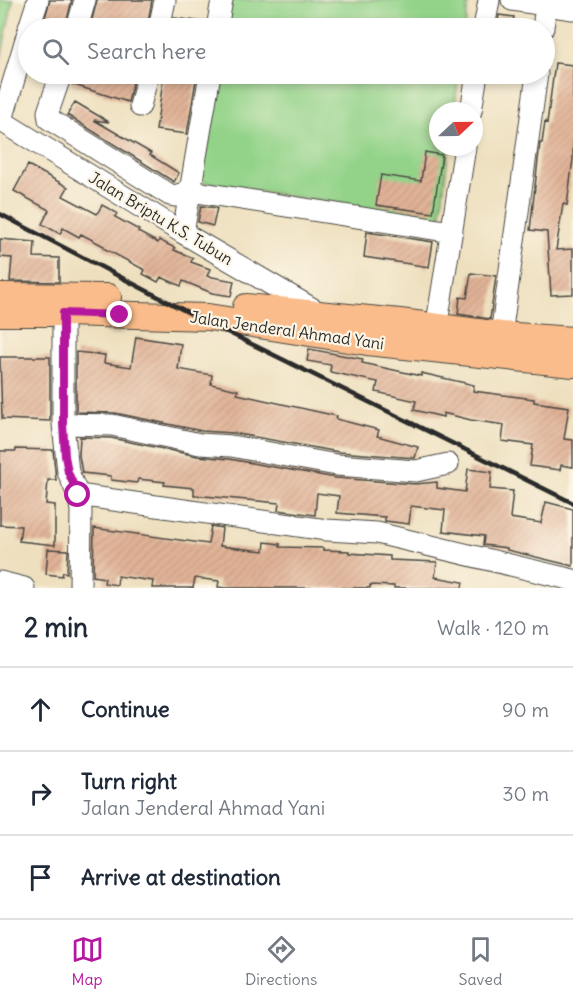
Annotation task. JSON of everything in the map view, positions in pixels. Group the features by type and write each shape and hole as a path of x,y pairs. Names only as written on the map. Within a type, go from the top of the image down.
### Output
{"main road":[{"name":"Jalan Jenderal Ahmad Yani","path":"0,296 64,295 165,299 324,315 573,364"},
{"name":"Jalan Jenderal Ahmad Yani","path":"0,313 208,317 367,342 501,335 573,340"}],"street":[{"path":"33,18 38,0"},
{"path":"80,18 85,0"},
{"path":"161,18 165,0"},
{"path":"219,18 222,0"},
{"path":"486,18 489,0"},
{"path":"512,0 573,9"},
{"path":"544,18 546,5"},
{"path":"1,120 18,65"},
{"path":"58,84 48,112 49,119 170,195 175,196 190,191 452,232"},
{"path":"140,106 146,84"},
{"path":"183,233 208,84"},
{"path":"472,102 475,84"},
{"path":"501,335 536,84"},
{"name":"Jalan Briptu K.S. Tubun","path":"1,120 183,233 324,315"},
{"path":"434,338 464,156"},
{"path":"63,313 63,424 68,472 78,495 81,510 80,588"},
{"path":"63,424 112,425 200,444 231,446 337,465 416,471 448,464"},
{"path":"78,495 327,530 377,533 573,580"},
{"path":"0,582 24,588"}],"green space":[{"path":"0,0 13,0 0,62"},
{"path":"229,0 439,0 468,4 466,18 226,18"},
{"path":"215,84 458,84 455,102 429,102 429,156 448,156 440,220 200,182"}],"building":[{"path":"50,0 72,0 68,18 45,18"},
{"path":"97,0 152,0 149,18 92,18"},
{"path":"499,15 514,17 514,18 499,18"},
{"path":"555,63 573,65 573,159 567,205 563,204 556,250 573,249 573,294 551,295 547,232 530,230 540,143 542,143 545,122 547,123 552,84 555,84"},
{"path":"71,84 132,84 128,102"},
{"path":"163,84 195,84 187,134 156,130"},
{"path":"75,102 109,122 94,120 151,153 150,155 179,173 174,182 67,115"},
{"path":"425,152 429,153 429,156 442,156 433,213 376,205 381,175 421,181"},
{"path":"28,165 68,187 63,196 97,214 102,205 117,213 115,217 139,230 138,232 158,243 159,240 175,248 174,250 193,258 191,262 210,269 207,276 234,281 231,296 212,293 183,281 181,286 161,277 158,282 143,274 145,270 81,234 79,237 63,228 60,234 42,224 49,210 14,191"},
{"path":"201,206 217,208 213,226 198,222"},
{"path":"367,232 433,242 429,267 364,257"},
{"path":"0,239 35,242 34,257 59,258 59,282 10,281 12,258 0,257"},
{"path":"471,273 496,276 490,319 458,314 460,297 467,298"},
{"path":"136,337 181,344 178,369 212,375 211,384 238,390 237,394 337,416 336,419 379,430 377,436 418,447 415,458 339,452 233,433 202,431 115,413 76,412 76,352 105,355 104,363 131,367"},
{"path":"309,349 363,359 362,363 421,376 421,373 474,385 473,391 534,399 534,402 569,407 564,439 573,440 573,467 561,465 560,470 530,466 533,445 502,441 504,425 443,413 443,417 414,410 416,401 376,392 378,382 330,372 331,365 307,361"},
{"path":"0,357 50,357 50,421 2,419"},
{"path":"80,437 111,438 197,456 229,459 336,478 415,484 437,482 437,488 465,492 468,469 492,472 490,489 513,491 510,518 541,523 546,502 573,509 573,566 507,550 507,548 483,545 484,536 443,531 445,510 411,506 409,524 385,521 385,517 337,513 339,496 317,493 315,515 278,510 279,503 194,495 194,488 164,485 165,482 138,479 137,483 111,480 111,476 82,473 79,455"},
{"path":"16,449 53,450 56,480 48,480 46,504 55,505 55,545 19,541 21,526 0,525 0,451 16,451"},
{"path":"211,526 222,528 220,546 264,551 265,542 280,544 280,547 323,548 323,550 390,556 390,560 437,562 435,577 463,582 462,588 394,588 394,586 370,585 370,588 227,588 218,587 219,581 195,578 193,588 152,588 153,581 118,576 117,585 104,583 105,578 93,576 94,528 208,544"},
{"path":"48,549 68,550 67,573 63,572 62,576 46,574"}],"railway":[{"path":"0,214 195,316 573,503"}],"route":[{"path":"78,495 68,472 65,456 63,313 120,315"}]}
